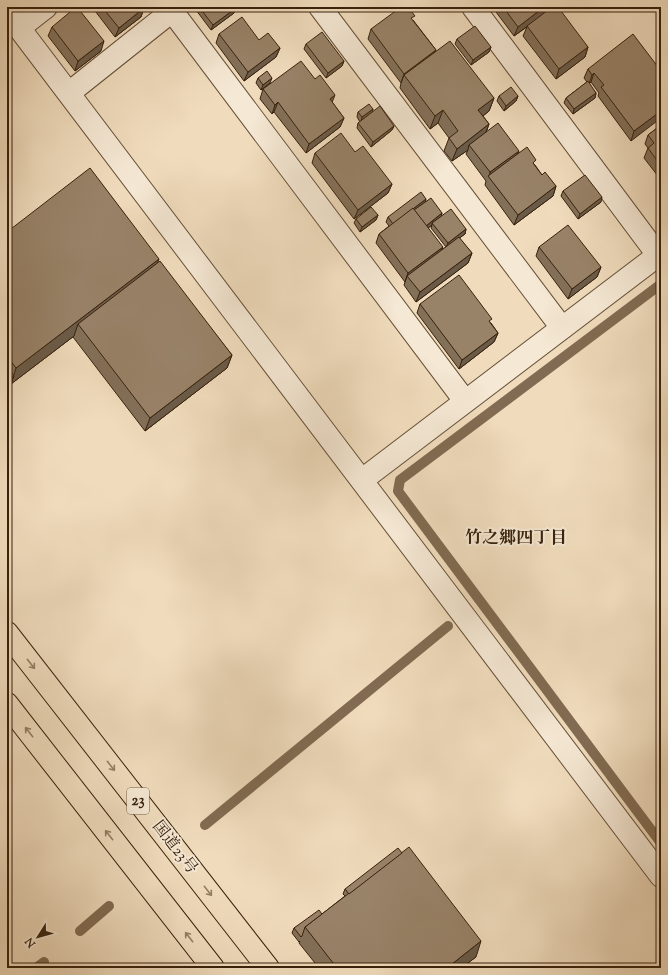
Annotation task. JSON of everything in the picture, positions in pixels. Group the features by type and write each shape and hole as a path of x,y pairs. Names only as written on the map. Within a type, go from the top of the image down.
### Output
{"highway":[{"name":"国道23号","path":"7,633 268,968"},
{"path":"7,704 213,968"}],"street":[{"path":"46,7 13,20 661,876"},
{"path":"320,7 562,328"},
{"path":"362,480 660,254 473,7"},
{"path":"69,93 175,9 465,401"}],"building":[{"path":"76,7 104,41 78,61 52,27"},
{"path":"102,7 144,7 144,8 119,28"},
{"path":"199,7 235,7 236,8 213,25"},
{"path":"401,7 408,7 415,16 411,18 436,50 404,74 371,29"},
{"path":"503,7 544,7 518,27"},
{"path":"552,7 558,7 588,47 559,69 527,26"},
{"path":"242,17 259,40 268,33 280,48 248,72 219,34"},
{"path":"475,26 491,47 473,60 457,39"},
{"path":"322,32 344,61 328,73 306,44"},
{"path":"633,34 661,71 661,111 634,131 601,87 604,85 594,73 592,75 588,69"},
{"path":"450,41 494,98 478,110 489,124 457,149 449,138 458,131 443,110 435,116 404,75"},
{"path":"301,61 315,79 320,75 335,95 330,99 344,118 309,144 278,102 275,105 263,89"},
{"path":"267,71 272,78 263,85 258,78"},
{"path":"588,81 596,93 574,109 566,98"},
{"path":"511,87 518,96 506,106 499,96"},
{"path":"369,104 373,109 362,117 358,112"},
{"path":"380,106 394,126 373,142 358,123"},
{"path":"498,123 519,151 490,172 469,145"},
{"path":"661,125 661,166 648,148 654,143 648,135"},
{"path":"341,133 355,152 363,146 392,184 358,210 315,153"},
{"path":"527,147 536,160 533,163 542,175 545,172 556,186 518,215 488,176"},
{"path":"90,168 159,259 16,368 7,356 7,232"},
{"path":"585,175 602,197 580,214 563,191"},
{"path":"421,192 426,199 393,224 388,217"},
{"path":"431,198 442,213 426,226 414,210"},
{"path":"371,207 378,215 362,227 356,219"},
{"path":"413,208 443,247 408,273 379,234"},
{"path":"451,209 466,229 448,243 432,223"},
{"path":"568,225 601,267 572,289 539,247"},
{"path":"459,237 472,253 420,292 407,276"},
{"path":"160,261 232,355 150,418 78,324"},
{"path":"459,275 492,319 489,321 498,333 462,360 420,304"},
{"path":"7,367 14,376 7,380"},
{"path":"409,847 481,941 447,968 337,968 305,927"},
{"path":"398,848 402,853 349,894 345,889"},
{"path":"319,910 322,914 305,927 301,937 294,928"}],"waterway":[{"path":"661,284 400,480 398,491 661,843"},
{"path":"205,825 448,626"},
{"path":"80,931 109,906"},
{"path":"36,968 44,962"}],"district":[{"name":"竹之郷四丁目","path":"516,539"}]}
